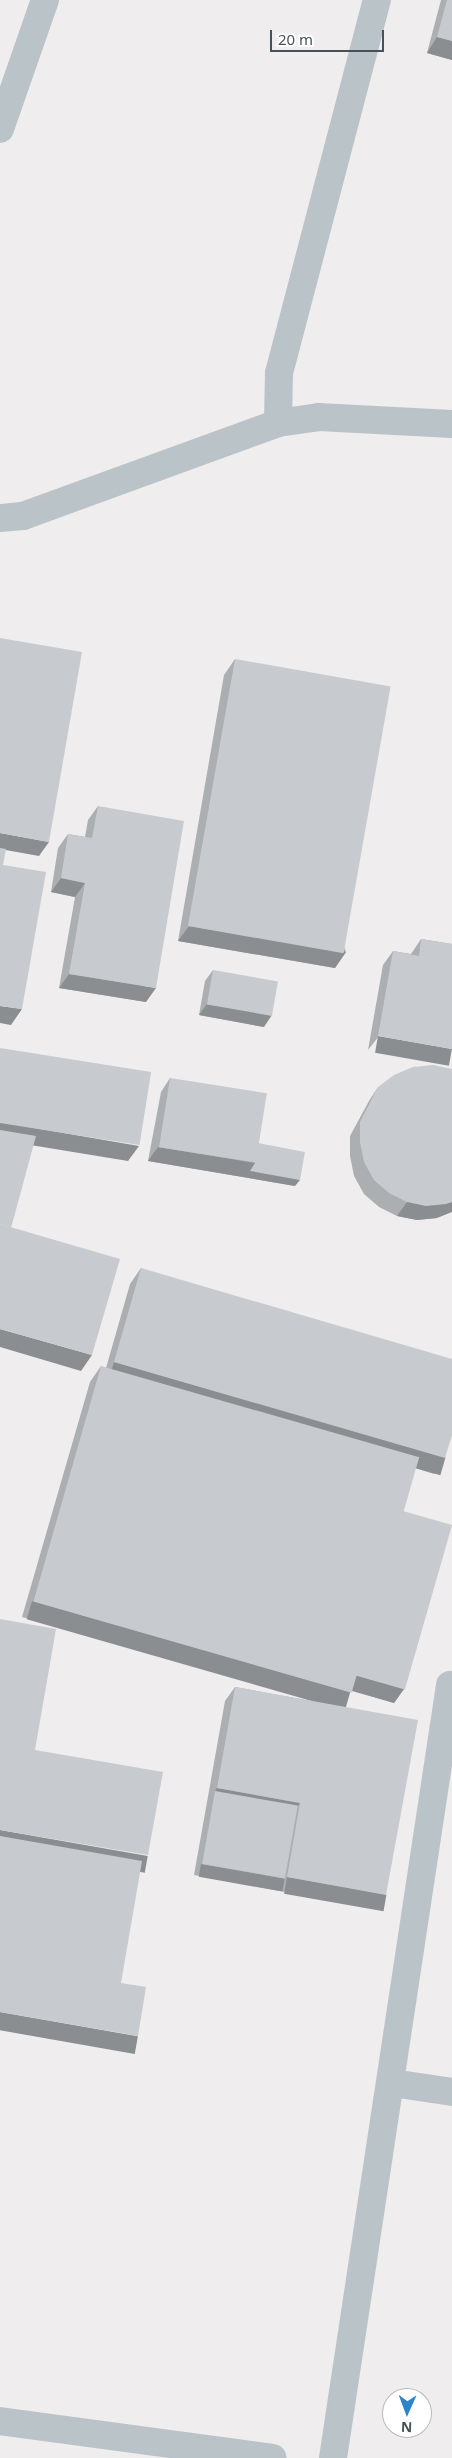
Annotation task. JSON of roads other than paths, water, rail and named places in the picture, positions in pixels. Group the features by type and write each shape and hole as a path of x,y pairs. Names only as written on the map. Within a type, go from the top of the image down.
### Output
{"street":[{"path":"0,129 45,0"},
{"path":"278,423 279,373 377,0"},
{"path":"0,518 23,516 278,423 319,417 452,424"},
{"path":"333,2458 447,1748 450,1685"},
{"path":"392,2083 452,2092"},
{"path":"0,2421 273,2458"}]}
